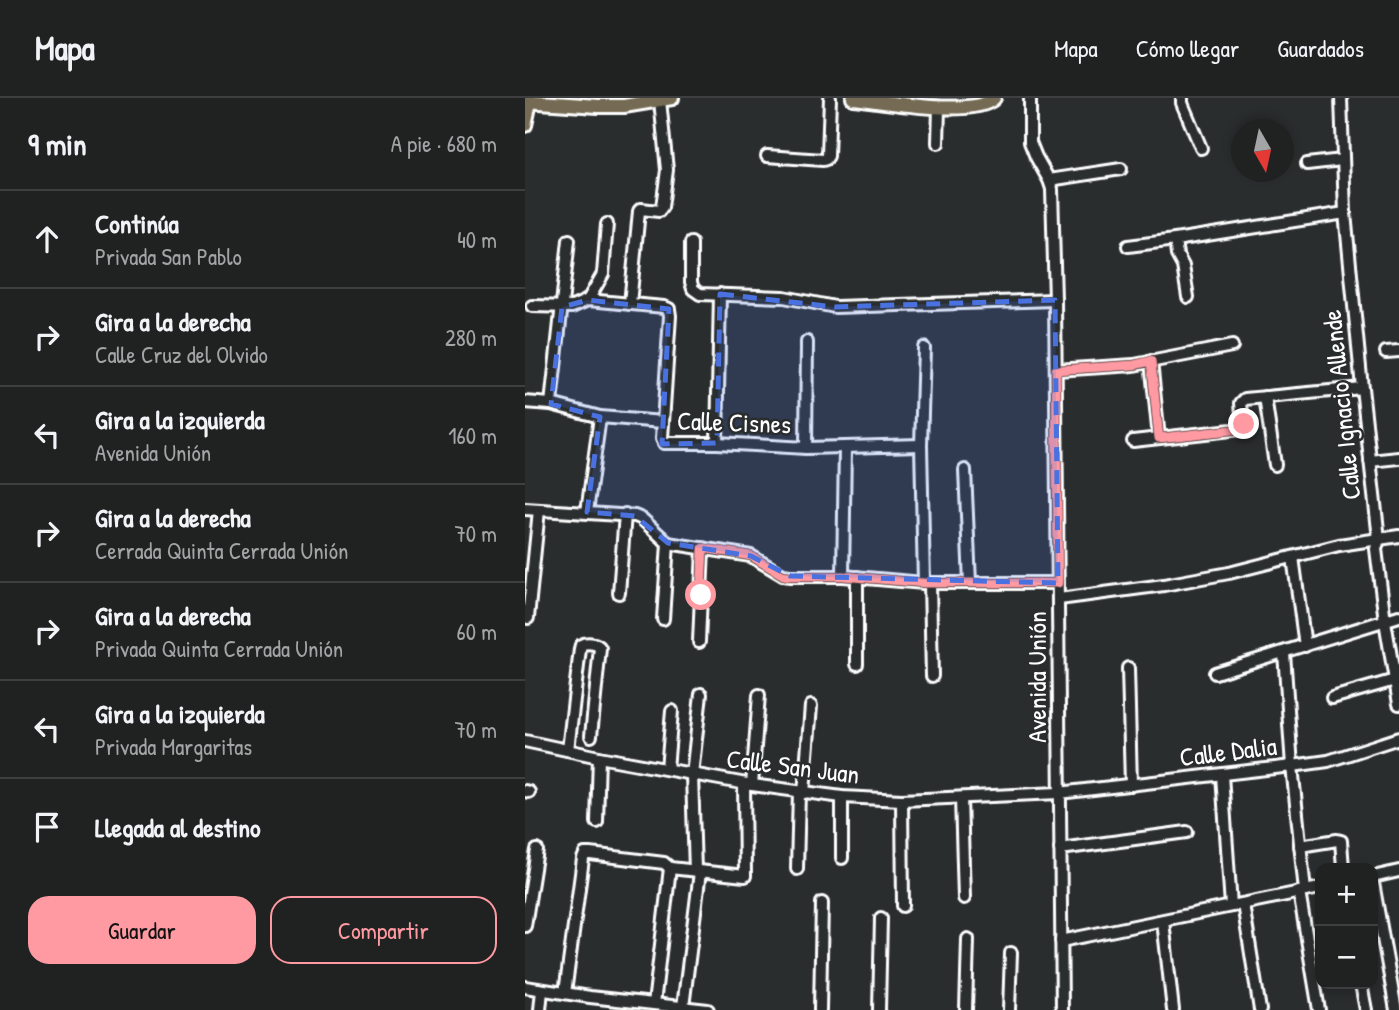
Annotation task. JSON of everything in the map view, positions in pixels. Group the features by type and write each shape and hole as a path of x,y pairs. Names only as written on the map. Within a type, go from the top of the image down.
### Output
{"main road":[{"path":"853,98 939,108 979,106 994,98"},
{"path":"525,125 528,101 624,106 657,100"}],"street":[{"path":"767,156 826,159 830,98"},
{"name":"Avenida Unión","path":"1030,98 1030,142 1049,180 1053,204 1062,1010"},
{"path":"1182,98 1202,148"},
{"name":"Calle Ignacio Allende","path":"1341,98 1345,214 1361,388 1379,539 1376,548 1399,704"},
{"path":"630,304 638,213 641,209 660,211 667,170 657,100"},
{"path":"938,143 939,108"},
{"path":"1307,164 1342,160"},
{"path":"1049,180 1121,169"},
{"path":"1128,246 1345,214"},
{"path":"589,300 603,274 607,224"},
{"path":"551,404 569,240"},
{"path":"1175,240 1188,297"},
{"path":"691,243 691,282 693,289 700,294 783,297 835,307 1055,300"},
{"path":"717,443 720,294"},
{"path":"532,306 572,307 589,300 667,308 670,312 663,422"},
{"path":"806,448 807,342"},
{"path":"1056,370 1134,365 1232,346"},
{"path":"924,348 921,444 932,676"},
{"path":"1386,352 1399,351"},
{"path":"1151,361 1159,438"},
{"path":"1133,441 1241,429 1244,424 1242,401 1245,399 1361,388"},
{"path":"1265,397 1275,465"},
{"name":"Calle Cisnes","path":"525,402 551,404 600,417 663,422 662,438 666,443 806,448 921,444"},
{"path":"587,512 600,417"},
{"path":"843,576 845,447"},
{"path":"1370,461 1399,458"},
{"path":"965,470 970,583"},
{"path":"525,509 625,514 642,519 668,543 751,556 783,575 843,576 927,583 1058,583"},
{"path":"528,618 539,510"},
{"path":"619,593 625,514"},
{"path":"1059,599 1229,573 1339,545 1399,536"},
{"path":"663,619 668,543"},
{"path":"699,642 703,548"},
{"path":"1293,557 1305,646"},
{"path":"857,577 857,664"},
{"path":"1215,673 1399,617"},
{"path":"568,750 581,645 585,643 599,646 591,736"},
{"path":"1284,653 1302,892 1319,1010"},
{"path":"1128,668 1131,785"},
{"path":"1332,698 1395,680"},
{"path":"677,1008 697,872 692,775 701,694"},
{"path":"565,993 585,855 664,863 670,868 745,876 748,784 759,695"},
{"path":"797,869 801,792 811,706"},
{"path":"667,769 672,711"},
{"name":"Calle Dalia","path":"1059,793 1328,761 1399,738"},
{"name":"Calle San Juan","path":"525,741 692,775 842,797 902,800 1059,793"},
{"path":"597,821 599,757"},
{"path":"1222,775 1231,906"},
{"path":"842,797 842,858"},
{"path":"961,798 964,898"},
{"path":"902,800 904,906"},
{"path":"1060,849 1187,832"},
{"path":"1300,846 1341,841 1343,863"},
{"path":"525,926 537,850"},
{"path":"654,1004 670,868"},
{"path":"1378,876 1399,871"},
{"path":"1061,941 1315,889"},
{"path":"820,1010 822,903"},
{"path":"1243,904 1260,1010"},
{"path":"1378,911 1396,1010"},
{"path":"879,1010 881,918"},
{"path":"1163,921 1173,1010"},
{"path":"966,1010 968,939"},
{"path":"1009,1010 1011,953"},
{"path":"525,987 634,1006 654,1004 708,1010"},
{"path":"1362,989 1366,1010"},
{"path":"540,1010 543,990"},
{"path":"589,1010 590,997"}],"highlighted area":[{"path":"720,294 835,307 1055,300 1058,583 790,576 751,556 668,543 635,516 587,512 600,417 551,404 562,307 588,300 669,309 662,444 717,443"}],"route":[{"path":"701,595 703,548 751,556 783,575 790,576 843,576 924,583 1058,583 1056,370 1134,365 1151,361 1159,438 1241,429 1244,424"}]}
